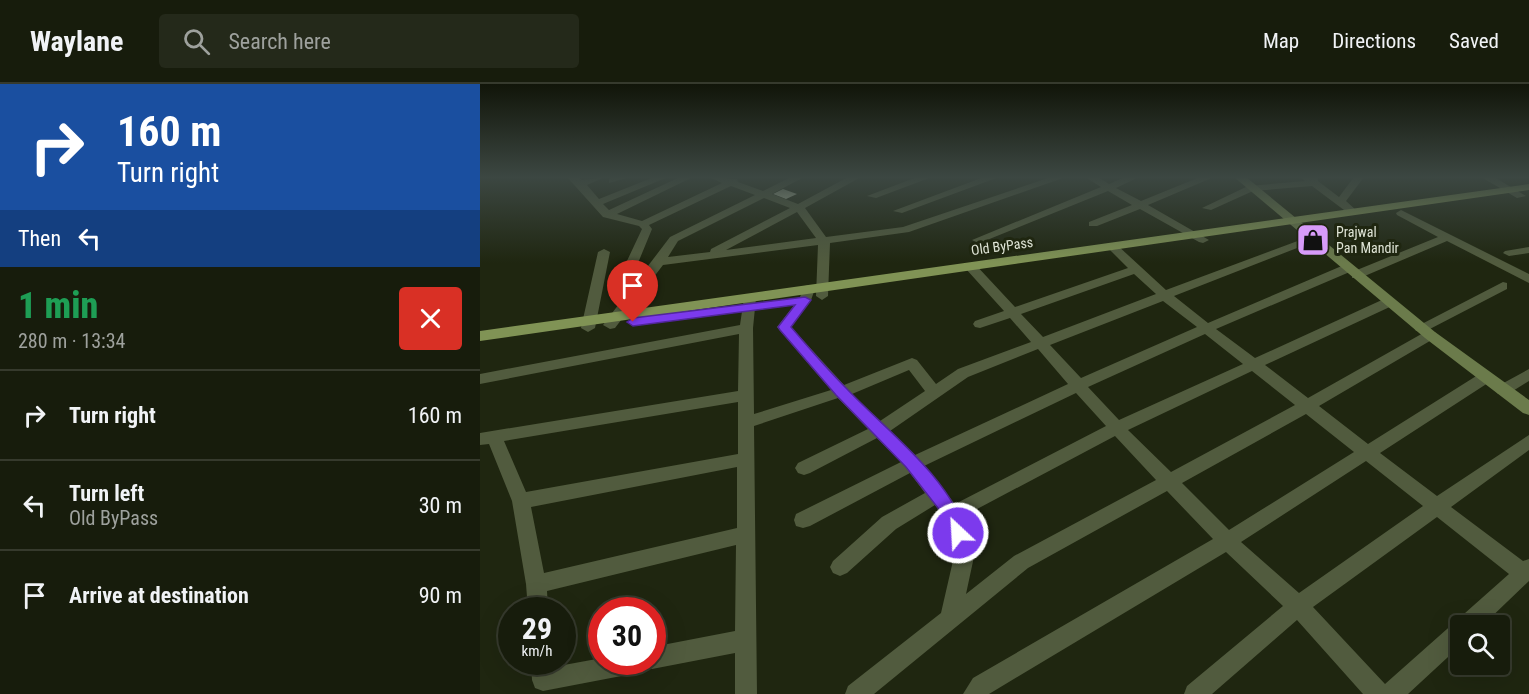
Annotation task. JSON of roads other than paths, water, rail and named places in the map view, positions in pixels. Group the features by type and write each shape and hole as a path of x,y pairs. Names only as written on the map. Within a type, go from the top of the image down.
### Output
{"main road":[{"path":"1271,205 1425,331 1529,409"},
{"name":"Old ByPass","path":"480,336 589,324 814,293 1292,223 1352,211 1402,205"},
{"name":"Old ByPass","path":"1292,223 1401,213 1444,205"},
{"name":"Old ByPass","path":"480,342 589,324"}],"street":[{"path":"599,205 607,215 643,224 647,229 632,263"},
{"path":"607,215 627,205"},
{"path":"643,224 682,205"},
{"path":"612,321 659,262 674,239 740,205"},
{"path":"793,205 800,208 824,242 814,293 784,327 841,392 912,463 952,514 965,552 950,618"},
{"path":"704,256 805,205"},
{"path":"898,212 913,205"},
{"path":"1009,205 1014,209"},
{"path":"978,240 1019,205"},
{"path":"659,262 905,230 1029,205"},
{"path":"1093,224 1138,205"},
{"path":"1140,205 1198,237"},
{"path":"1207,208 1213,205"},
{"path":"1345,205 1352,211"},
{"path":"1401,213 1529,279"},
{"path":"803,520 912,463 1205,327 1447,237"},
{"path":"804,468 879,430 963,373 1311,239"},
{"path":"1114,249 1165,296 1526,571 1478,615"},
{"path":"1509,253 1529,250"},
{"path":"589,324 604,252"},
{"path":"980,324 1015,314 1136,269"},
{"path":"974,270 1080,384 1117,428 1227,541 1298,606 1378,694"},
{"path":"856,694 1021,562 1167,480 1308,406 1425,331 1503,286"},
{"path":"746,694 746,328 750,302"},
{"path":"952,514 1117,428 1389,302"},
{"path":"480,380 746,328"},
{"path":"746,423 841,392 912,363 934,393"},
{"path":"1503,390 1529,374"},
{"path":"974,694 981,686 1227,541 1486,377"},
{"path":"537,597 521,501 487,437 746,395"},
{"path":"1195,694 1298,606 1529,441"},
{"path":"521,501 746,459"},
{"path":"840,567 889,523 937,495"},
{"path":"536,584 746,534"},
{"path":"666,655 746,640"},
{"path":"1391,694 1450,640"},
{"path":"543,675 543,680 569,675"}],"place":[{"name":"Prajwal Pan Mandir","path":"1313,240"}]}
